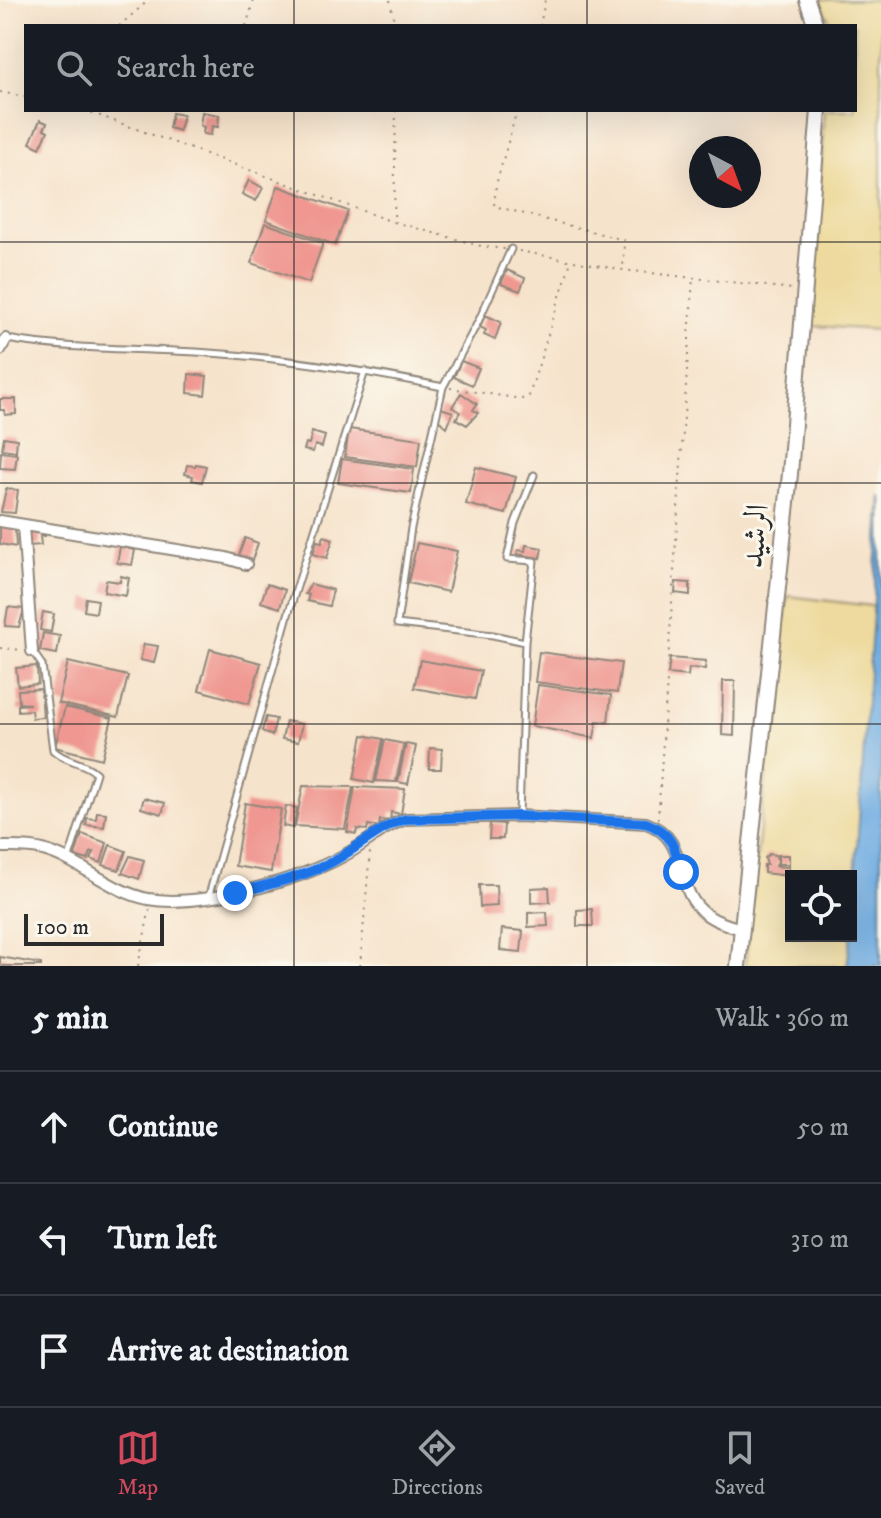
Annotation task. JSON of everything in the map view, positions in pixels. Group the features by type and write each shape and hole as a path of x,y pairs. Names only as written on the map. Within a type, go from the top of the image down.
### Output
{"main road":[{"path":"807,0 815,24"},
{"name":"الرشيد","path":"738,966 807,291 819,112"}],"street":[{"path":"0,350 6,339"},
{"path":"0,521 246,564"},
{"path":"23,526 32,651"},
{"path":"0,847 34,848 68,861 118,888 152,899 174,900 235,893 303,875 329,864 389,825 406,819 519,816 646,823 657,827 673,842 690,898 698,907 707,916 742,929"}],"lane":[{"path":"511,249 478,322 443,387 411,528 397,624 525,642"},
{"path":"6,339 46,346 199,352 365,371 443,387"},
{"path":"209,896 288,615 365,371"},
{"path":"519,816 525,642 534,561 507,559 515,523 534,475"},
{"path":"32,651 42,665 53,750 63,759 91,768 96,773 68,861"}],"path":[{"path":"121,24 149,0"},
{"path":"247,24 254,0"},
{"path":"390,0 395,24"},
{"path":"540,24 545,0"},
{"path":"0,92 24,97"},
{"path":"90,112 394,222 481,246 623,270 807,291"},
{"path":"394,222 396,112"},
{"path":"516,112 496,185 494,206 624,240 623,270"},
{"path":"443,387 522,399 529,396 571,260"},
{"path":"657,827 693,277"},
{"path":"0,648 32,651"},
{"path":"360,966 372,838"},
{"path":"138,966 152,899"}],"sand":[{"path":"818,0 881,0 881,330 813,326 824,112 857,112 857,24 829,24"},
{"path":"788,596 880,607 857,966 745,966"}],"water":[{"path":"881,496 881,966 847,966 850,942 857,942 856,870"}],"building":[{"path":"202,112 219,115 218,127 212,126 211,135 203,134 204,127 200,126"},
{"path":"172,113 183,115 179,131 169,128"},
{"path":"40,120 47,123 44,129 48,131 40,148 30,143"},
{"path":"249,180 263,188 256,201 242,194"},
{"path":"278,186 348,211 335,245 266,220"},
{"path":"265,223 323,243 309,283 251,263"},
{"path":"507,270 525,278 520,291 501,284"},
{"path":"485,315 501,322 495,340 484,335 486,330 480,327"},
{"path":"461,361 479,368 472,385 454,377"},
{"path":"189,374 207,376 205,395 188,393"},
{"path":"461,393 477,404 473,410 478,413 467,425 456,419 460,412 452,407"},
{"path":"0,399 16,399 16,414 5,415 4,410 0,410"},
{"path":"441,408 453,412 447,427 437,419"},
{"path":"349,429 421,439 417,467 345,457"},
{"path":"312,432 325,436 322,447 315,445 313,452 304,450"},
{"path":"4,437 17,439 16,451 2,449"},
{"path":"1,452 17,454 15,469 0,468"},
{"path":"342,459 414,469 411,493 338,483"},
{"path":"187,465 206,466 202,482 192,480 193,476 185,474"},
{"path":"476,467 516,477 506,514 466,504"},
{"path":"6,489 18,490 15,513 1,512"},
{"path":"0,526 15,528 16,547 0,544"},
{"path":"45,529 45,536 40,536 41,545 28,546 27,530"},
{"path":"324,536 333,539 327,558 313,554 317,541 322,542"},
{"path":"245,538 258,543 252,560 239,555"},
{"path":"417,543 457,551 448,592 408,583"},
{"path":"526,545 542,548 540,558 517,554 518,550 525,551"},
{"path":"130,546 129,549 135,550 132,565 117,563 120,547"},
{"path":"121,576 129,578 126,596 104,592 106,580 120,582"},
{"path":"676,582 690,583 690,595 675,593"},
{"path":"267,584 285,590 280,608 261,602"},
{"path":"311,584 333,590 329,606 307,601 309,595 305,594"},
{"path":"86,598 98,600 96,613 84,611"},
{"path":"8,607 24,609 19,627 5,626"},
{"path":"43,612 54,614 51,632 40,630"},
{"path":"43,633 60,636 57,654 40,651"},
{"path":"144,644 158,646 154,663 140,660"},
{"path":"210,649 261,663 249,704 199,690"},
{"path":"539,652 621,663 617,693 535,682"},
{"path":"670,658 706,661 705,669 689,668 688,676 668,674"},
{"path":"420,660 481,671 475,699 414,688"},
{"path":"68,662 128,676 118,717 58,703"},
{"path":"37,666 38,684 18,686 16,668"},
{"path":"723,681 735,681 734,736 722,735"},
{"path":"538,685 611,695 608,722 597,721 594,738 532,726"},
{"path":"41,689 43,717 32,718 31,710 18,711 18,705 30,704 19,703 18,690"},
{"path":"65,707 112,718 102,759 55,747"},
{"path":"266,717 276,719 272,736 262,731"},
{"path":"286,721 302,724 298,742 282,739"},
{"path":"363,735 383,739 374,783 354,779"},
{"path":"385,740 404,744 396,782 376,781"},
{"path":"406,744 416,746 408,784 398,782"},
{"path":"430,748 442,749 441,769 429,769"},
{"path":"303,786 353,787 345,829 295,826"},
{"path":"355,787 405,789 401,814 391,812 390,821 380,820 379,827 368,825 367,830 357,829 356,834 347,832"},
{"path":"144,798 165,803 162,814 141,808"},
{"path":"245,803 281,809 271,872 235,866"},
{"path":"286,806 297,808 293,828 283,826"},
{"path":"97,812 106,813 104,827 86,825 87,818 96,819"},
{"path":"490,823 504,824 503,839 489,839"},
{"path":"82,834 107,843 101,863 91,859 94,852 88,860 75,856"},
{"path":"110,845 126,851 119,870 103,865"},
{"path":"769,854 775,855 778,860 778,855 789,855 789,864 778,864 778,861 776,866 789,867 785,876 764,873 764,865 767,865 765,858"},
{"path":"130,856 144,860 139,879 122,873"},
{"path":"479,885 496,885 497,906 480,907"},
{"path":"549,887 550,902 531,903 531,888"},
{"path":"592,909 593,926 577,926 577,910"},
{"path":"547,912 548,926 528,927 528,913"},
{"path":"502,929 523,931 521,952 500,950"},
{"path":"0,957 41,964 41,966 0,966"}],"route":[{"path":"235,893 303,875 329,864 389,825 406,819 519,816 646,823 667,834 673,842 681,872"}]}
